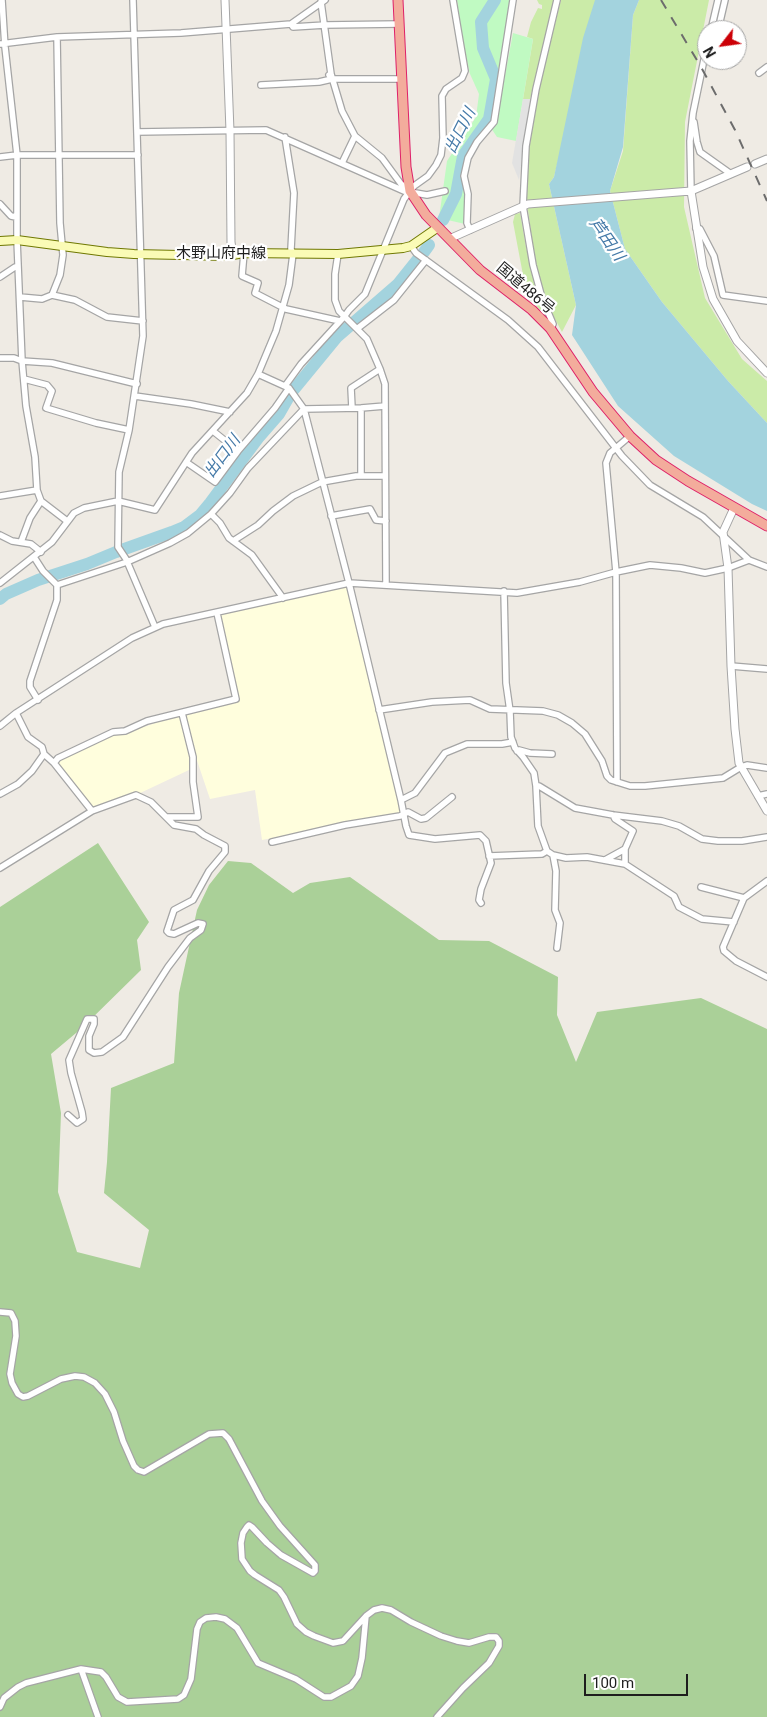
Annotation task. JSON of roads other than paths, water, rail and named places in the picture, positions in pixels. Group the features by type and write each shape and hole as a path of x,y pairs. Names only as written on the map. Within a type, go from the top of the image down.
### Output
{"highway":[{"name":"国道486号","path":"398,0 406,166 410,191 426,215 480,270 532,310 550,328 593,392 630,436 656,460 767,526"}],"main road":[{"name":"木野山府中線","path":"0,241 17,240 107,252 142,254 338,254 382,251 411,246 437,228"}],"street":[{"path":"2,0 3,43 17,156 16,217 22,361 26,406 35,457 37,490 41,501 67,521"},
{"path":"133,0 143,336 135,396 119,472 118,547 126,560 155,627"},
{"path":"225,0 230,131 231,242 233,255"},
{"path":"186,462 215,482 238,451 275,408 301,364 365,294 404,199 410,191 428,176 441,155 443,138 442,96 446,89 462,78 465,71 454,0"},
{"path":"470,230 467,223 468,194 464,176 468,158 477,142 494,122 513,0"},
{"path":"550,328 553,324 542,298 533,265 526,205 526,146 536,90 557,0"},
{"path":"713,20 718,0"},
{"path":"720,20 725,0"},
{"path":"3,43 57,36 226,30 292,24 322,1"},
{"path":"322,1 332,76 342,111 355,136 382,158 401,184 410,191"},
{"path":"292,24 293,28 325,25 399,24"},
{"path":"52,295 60,275 63,245 60,223 57,36"},
{"path":"759,73 767,67"},
{"path":"700,70 692,121 688,191 703,267 713,299 737,341 767,373"},
{"path":"261,85 318,82 332,76 401,78"},
{"path":"692,121 700,152 731,174"},
{"path":"137,132 266,130 286,137 404,191 428,195 445,191"},
{"path":"342,163 355,136"},
{"path":"0,583 52,542 74,512 118,501 155,510 192,453 247,393 258,374 276,332 289,285 293,254 294,193 286,137"},
{"path":"0,157 138,155"},
{"path":"755,164 767,159"},
{"path":"449,239 526,205 688,191 747,167"},
{"path":"0,204 11,216 16,217"},
{"path":"696,228 700,228 714,256 723,295 767,301"},
{"path":"411,246 416,253 508,320 538,347 622,456 650,484 704,517 749,560 767,567"},
{"path":"244,253 242,276 258,283 256,293 283,308 342,319 358,328 367,339 380,369 385,384 386,585"},
{"path":"338,254 335,274 335,300 342,319"},
{"path":"358,328 394,300 426,260"},
{"path":"0,277 18,267"},
{"path":"20,297 42,299 52,295 75,300 107,318 143,321"},
{"path":"0,358 14,358 22,361 52,364 137,384"},
{"path":"352,408 351,388 380,369"},
{"path":"258,374 287,387 304,409 349,583 409,835 434,839 480,835 486,841 491,863 480,889 479,900 481,902"},
{"path":"24,379 47,385 52,391 46,408 96,423 129,430"},
{"path":"135,396 230,412"},
{"path":"56,585 170,544 188,533 211,514 230,493 248,468 304,409 385,406"},
{"path":"362,408 362,476"},
{"path":"213,430 238,451"},
{"path":"617,782 616,572 606,463 615,447 630,436"},
{"path":"233,541 258,525 293,496 322,482 362,476 386,476"},
{"path":"0,496 37,490"},
{"path":"21,542 30,518 41,501"},
{"path":"734,508 723,532 728,568 730,666 734,729 741,767 767,811"},
{"path":"331,516 370,509 376,520 386,521"},
{"path":"211,514 220,523 229,538 252,556 283,598"},
{"path":"0,535 12,541 32,544 41,552"},
{"path":"34,558 56,585 57,600 30,681 30,687 38,700"},
{"path":"0,726 16,713 132,638 163,624 349,583 517,593 580,582 650,565 681,568 704,573 728,568 749,560"},
{"path":"504,591 506,683 513,742 514,748 534,773 538,826 556,871 555,910 560,923 557,948"},
{"path":"54,763 58,758 113,732 125,731 147,722 236,699 217,613"},
{"path":"730,666 767,669"},
{"path":"379,710 432,702 470,700 490,709 543,711 572,723 585,734 596,750 607,776 611,780 630,786 713,780 723,778 747,765 767,768"},
{"path":"16,713 28,737 42,747 44,754 54,763 92,811"},
{"path":"182,713 193,758 193,782 198,817 196,829"},
{"path":"401,800 415,793 445,753 467,744 502,744 513,742"},
{"path":"517,751 552,754"},
{"path":"0,794 18,784 44,754"},
{"path":"536,786 540,786 575,808 662,821 679,826 702,839 742,841 767,837"},
{"path":"758,796 767,794"},
{"path":"0,868 92,811 136,795 152,802 174,825 196,829 225,846 225,852 209,870 193,900 174,910 167,931 174,934 198,923 203,924 201,930 190,938 179,953 123,1037 102,1052 94,1053 89,1050 88,1036 94,1024 94,1019 87,1019 69,1060 83,1120 77,1122 68,1115"},
{"path":"272,842 345,825 400,816 408,812 421,819 426,818 452,797"},
{"path":"613,815 615,819 633,831 625,849 625,864"},
{"path":"168,817 198,817"},
{"path":"604,860 625,849"},
{"path":"489,856 550,853 566,858 587,857 625,864 674,896 679,907 694,915 702,919 734,922"},
{"path":"767,881 744,898 724,943 724,951 736,961 767,977"},
{"path":"701,887 744,898"},
{"path":"0,1312 11,1313 15,1321 16,1336 10,1374 18,1394 23,1397 28,1396 61,1379 75,1376 84,1377 95,1383 105,1394 114,1412 123,1442 134,1466 144,1472 209,1434 223,1433 229,1440 262,1500 280,1526 315,1565 315,1571 313,1573 309,1572 281,1555 249,1525 243,1533 241,1544 242,1559 250,1571 279,1590 297,1624 314,1636 333,1643 343,1641 366,1616 374,1610 382,1608 391,1610 426,1629 456,1641 469,1643 489,1637 496,1637 499,1641 499,1646 489,1663 437,1717"},
{"path":"0,1706 4,1698 18,1686 81,1669 102,1672 118,1697 127,1702 178,1699 184,1695 190,1679 197,1629 200,1622 206,1618 216,1617 226,1619 237,1628 258,1663 296,1679 324,1696 331,1697 351,1686 358,1676 362,1658 366,1616"},
{"path":"81,1669 98,1717"}],"water":[{"name":"芦田川","path":"595,0 639,0 633,15 623,147 610,191 625,249 662,302 728,381 767,423 767,511 752,504 674,456 618,406 572,335 576,305 549,184 554,177 583,38"}],"waterway":[{"name":"出口川","path":"443,220 456,194 463,156 489,119 496,79 483,48 481,22 495,0"},
{"name":"出口川","path":"424,252 429,245"},
{"name":"出口川","path":"0,599 6,594 38,580 87,564 184,527 200,515 259,437 279,414 291,393 337,337 398,284 418,259"}],"railway":[{"path":"661,0 701,67 735,130 767,201"}]}
